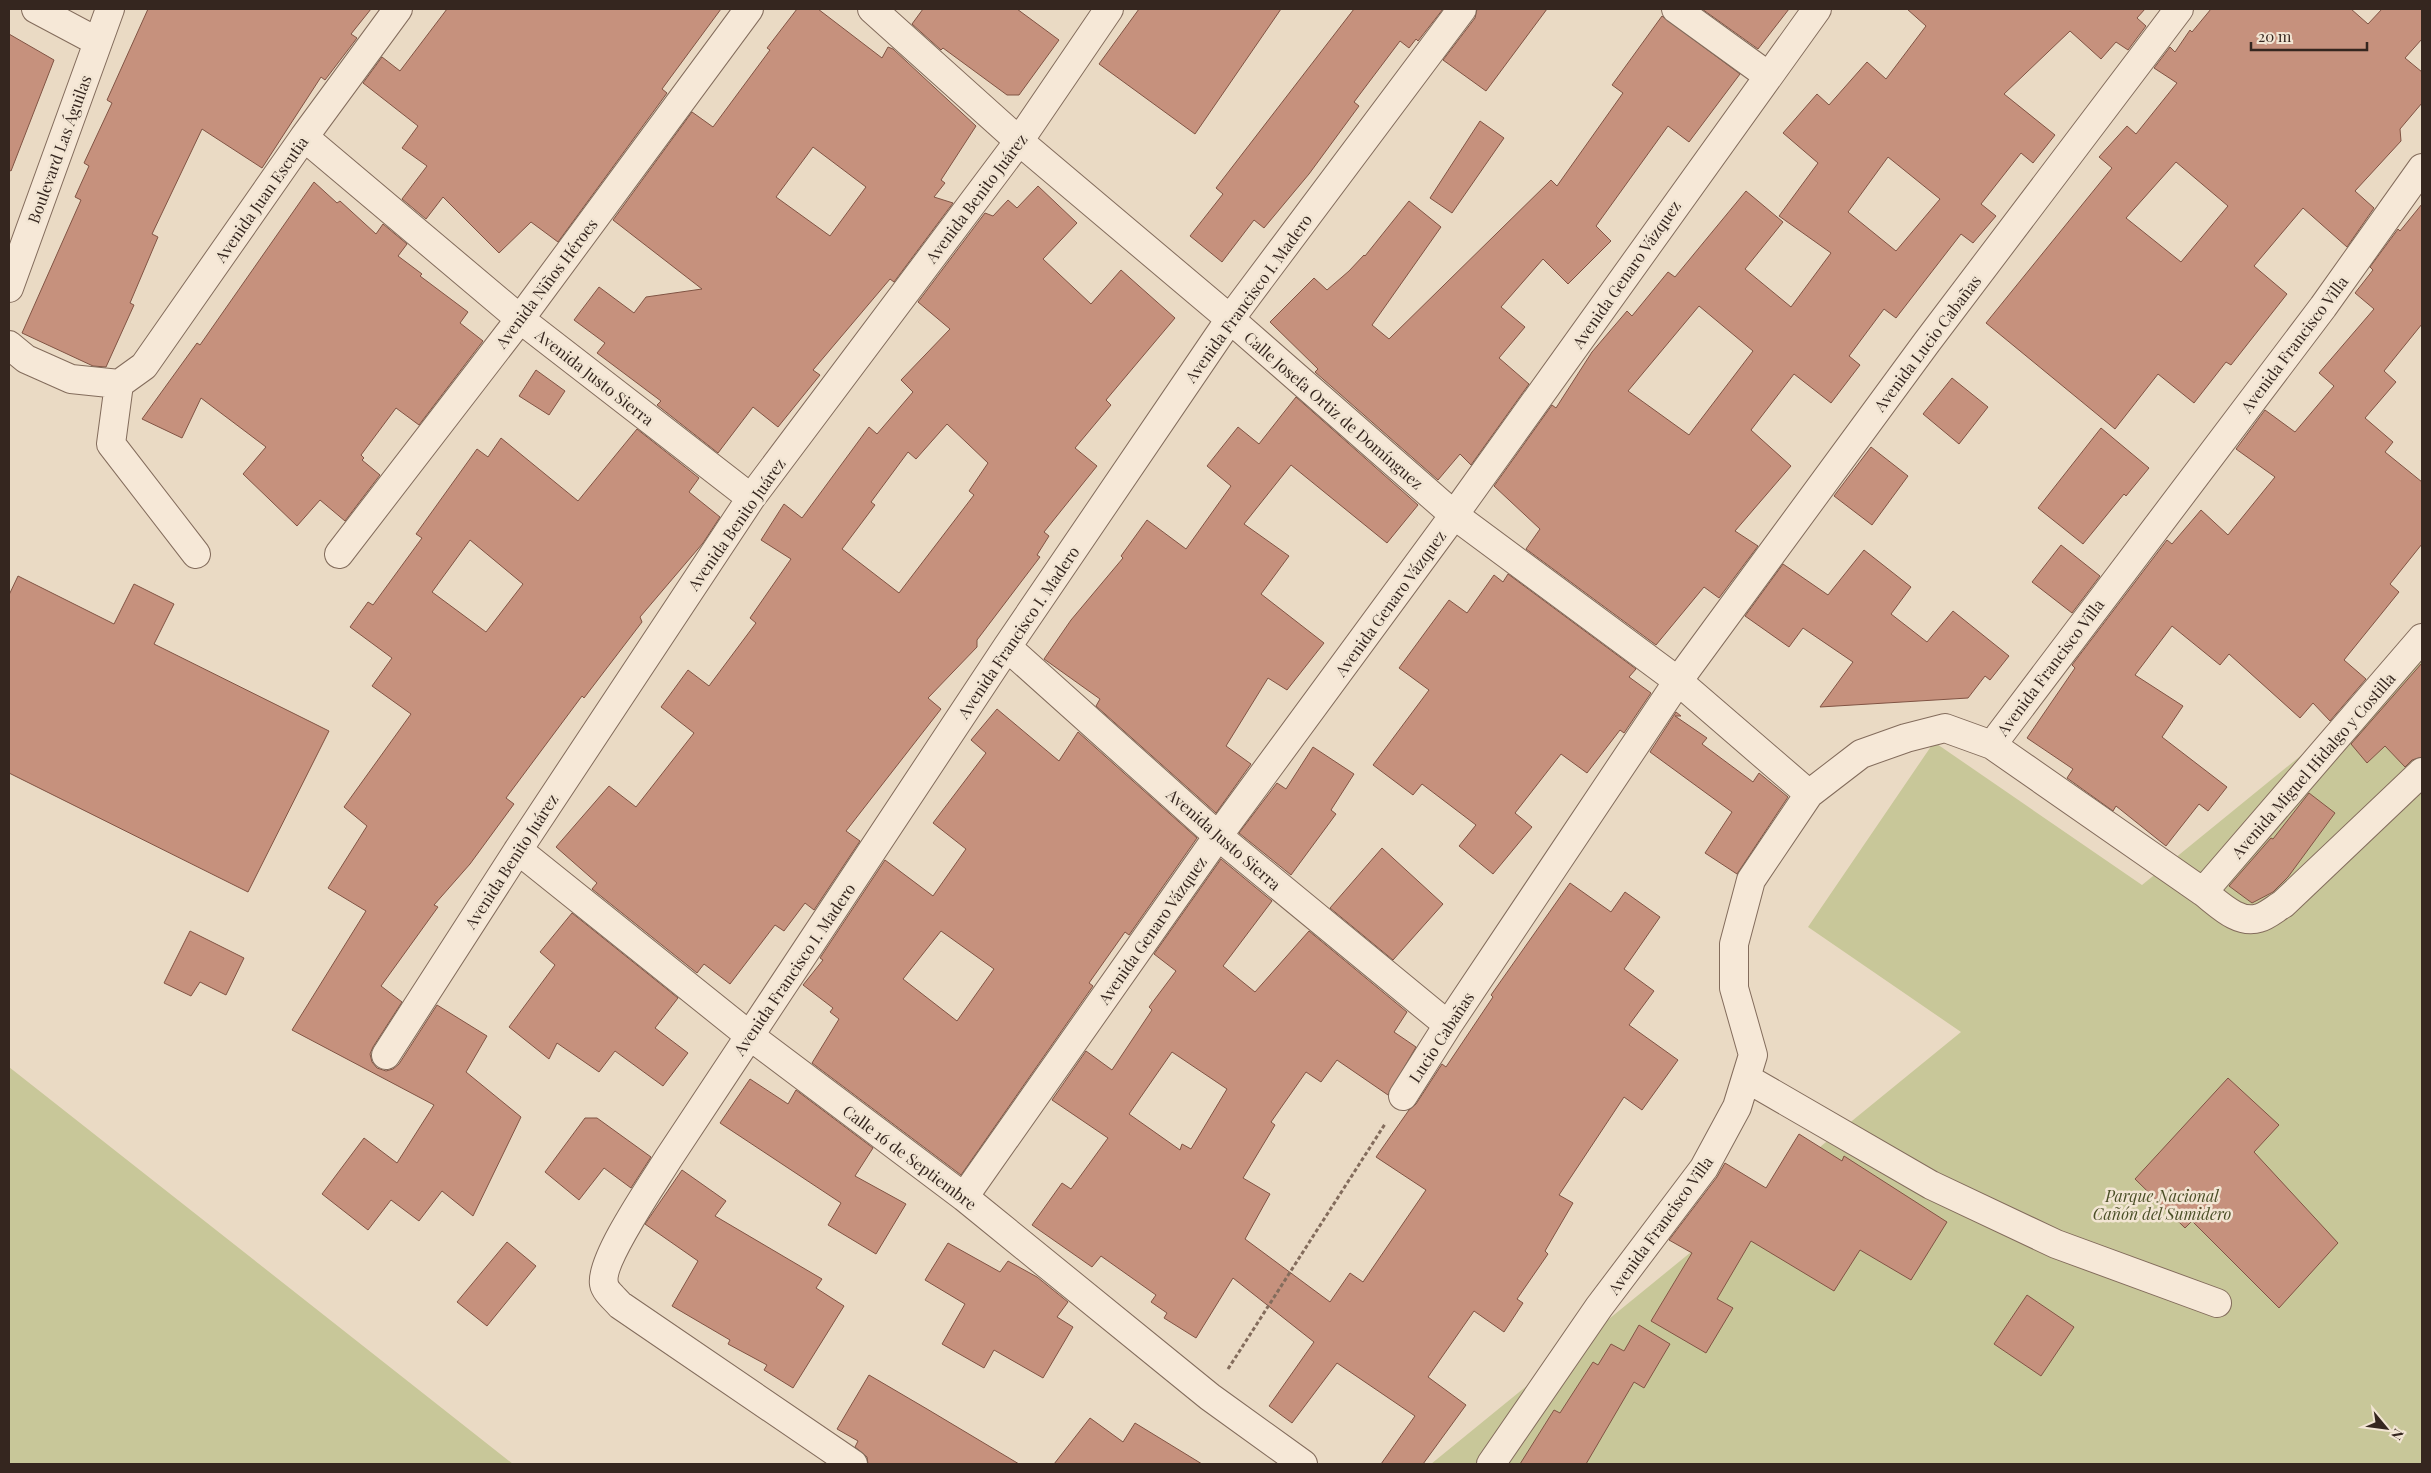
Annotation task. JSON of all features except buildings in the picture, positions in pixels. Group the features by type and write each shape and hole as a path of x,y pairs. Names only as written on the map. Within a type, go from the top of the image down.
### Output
{"street":[{"path":"36,9 98,42"},
{"name":"Boulevard Las Águilas","path":"11,274 110,9"},
{"name":"Avenida Juan Escutia","path":"118,384 144,366 304,137 398,9"},
{"name":"Avenida Niños Héroes","path":"339,554 520,319 749,9"},
{"name":"Calle Josefa Ortiz de Domínguez","path":"872,9 1019,141 1230,319 1454,515 1678,681 1809,794"},
{"name":"Avenida Benito Juárez","path":"386,1055 518,850 752,498 1019,141 1109,9"},
{"name":"Avenida Francisco I. Madero","path":"852,1464 620,1305 604,1286 603,1274 620,1238 668,1159 1007,647 1230,319 1462,9"},
{"path":"1676,9 1767,75"},
{"name":"Avenida Genaro Vázquez","path":"964,1197 1218,836 1454,515 1816,9"},
{"name":"Avenida Lucio Cabañas","path":"1678,681 1926,342 2179,9"},
{"name":"Avenida Justo Sierra","path":"304,137 520,319 752,498"},
{"name":"Avenida Francisco Villa","path":"1491,1464 1600,1307 1704,1168 1738,1107 1753,1055 1734,988 1734,944 1751,880 1809,794 1861,754 1906,738 1945,728 1992,745 2322,307 2422,168"},
{"path":"9,345 26,359 71,379 118,384 112,444 196,554"},
{"name":"Avenida Miguel Hidalgo y Costilla","path":"2203,892 2422,638"},
{"name":"Avenida Justo Sierra","path":"1007,647 1218,836 1448,1025"},
{"name":"Lucio Cabañas","path":"1403,1096 1448,1025 1678,681"},
{"path":"1992,745 2240,918 2258,919 2283,904 2422,772"},
{"name":"Calle 16 de Septiembre","path":"518,850 750,1036 964,1197 1210,1396 1303,1464"},
{"path":"1746,1078 1930,1185 2056,1244 2218,1303"}],"path":[{"name":"Lucio Cabañas","path":"1210,1396 1403,1096"}],"green space":[{"name":"Parque Nacional Cañón del Sumidero","path":"2422,657 2422,1464 1431,1464 1961,1032 1808,927 1934,742 2142,885"},
{"path":"9,1067 513,1464 9,1464"}]}
